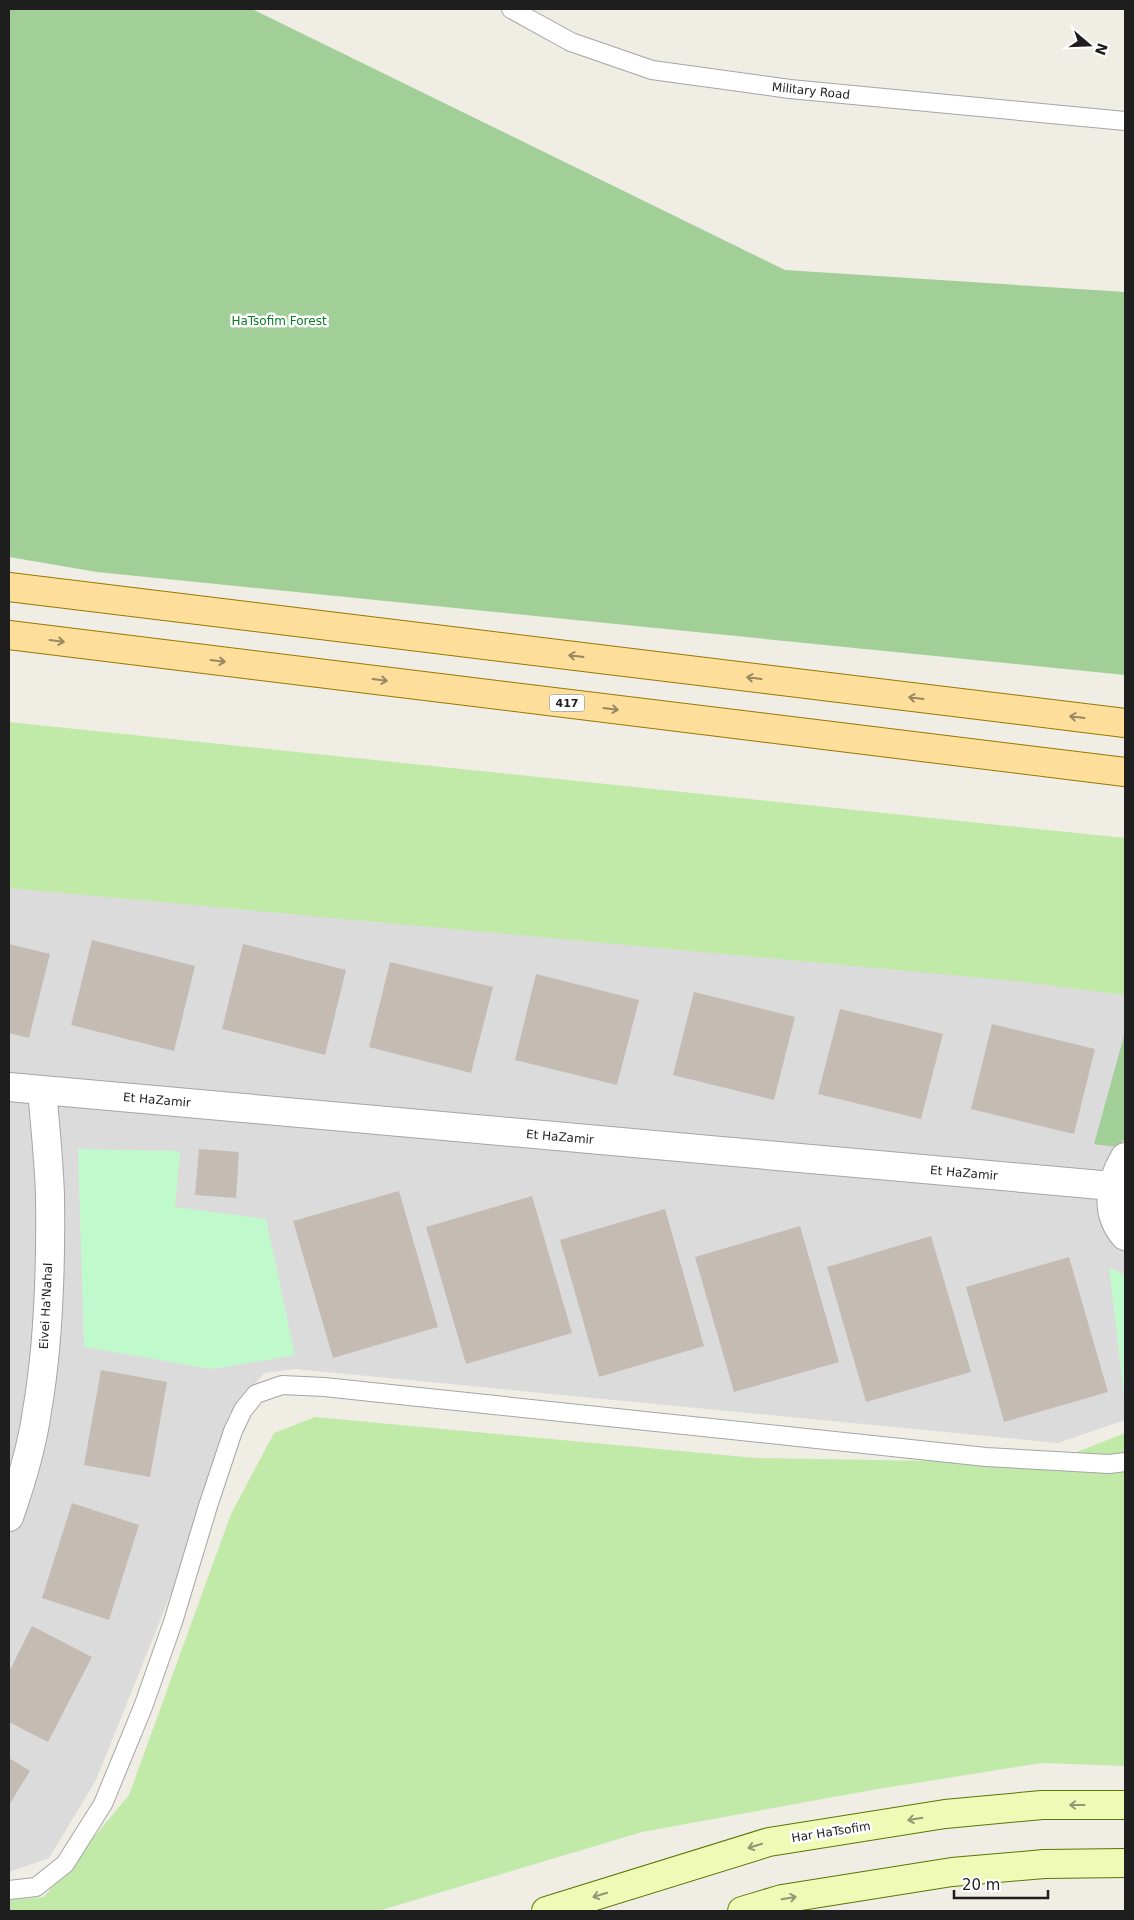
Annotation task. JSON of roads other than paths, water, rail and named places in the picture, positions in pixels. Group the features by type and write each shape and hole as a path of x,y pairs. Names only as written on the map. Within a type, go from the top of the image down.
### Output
{"main road":[{"path":"9,587 1125,723"},
{"name":"417","path":"9,635 1125,772"},
{"name":"Har HaTsofim","path":"546,1911 769,1842 945,1814 1042,1805 1125,1805"},
{"path":"742,1911 782,1899 952,1872 1044,1864 1125,1863"}],"street":[{"name":"Et HaZamir","path":"9,1087 1112,1186"},
{"name":"Eivei Ha'Nahal","path":"9,1517 20,1486 37,1412 44,1348 50,1195 42,1090"},
{"path":"1125,1158 1116,1173 1112,1186 1112,1209 1120,1230 1125,1236"}],"lane":[{"name":"Military Road","path":"511,9 571,42 652,70 790,89 1125,121"},
{"path":"9,1890 36,1887 64,1864 103,1804 143,1707 173,1622 233,1431 244,1410 256,1394 282,1385 324,1387 986,1456 1109,1464 1125,1462"}],"park label":[{"name":"HaTsofim Forest","path":"279,321"}]}
